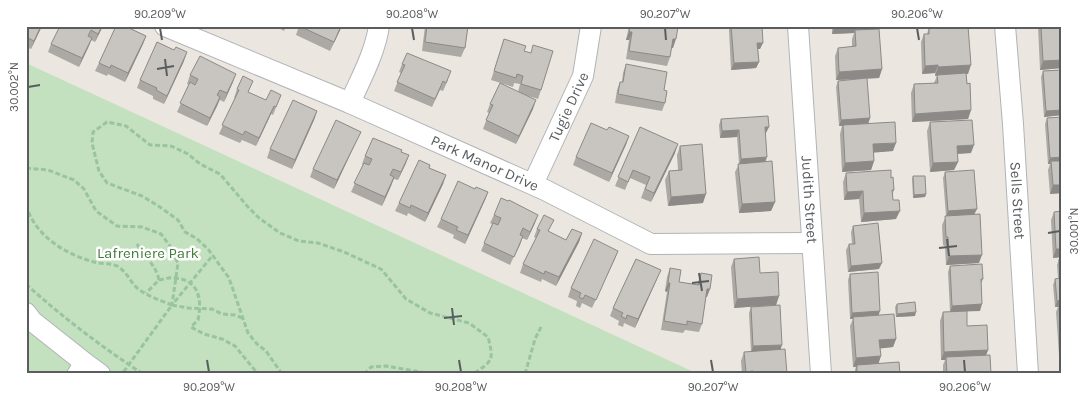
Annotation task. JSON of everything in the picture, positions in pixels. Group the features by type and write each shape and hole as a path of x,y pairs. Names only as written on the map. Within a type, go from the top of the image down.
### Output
{"street":[{"name":"Park Manor Drive","path":"165,26 350,103 533,184 651,244 812,243"},
{"path":"350,103 371,55 379,26"},
{"name":"Tugie Drive","path":"533,184 584,76 591,26"},
{"name":"Judith Street","path":"798,26 820,374"},
{"name":"Sells Street","path":"1005,26 1014,134 1028,374"},
{"path":"26,313 76,367 100,374"}],"path":[{"path":"282,374 266,351 257,344 248,332 229,278 213,255 196,238 185,232 178,220 160,207 142,196 107,183 99,171 92,143 93,132 107,122 126,126 150,144 171,146 188,154 200,164 220,174 259,218 280,233 299,241 318,243 344,252 381,269 388,280 406,299 430,313 469,323 488,337 492,354 488,364 473,374"},
{"path":"26,168 48,170 74,180 84,189 96,211 117,226 142,227 161,234 170,246 178,263 172,306"},
{"path":"26,205 28,212 40,231 60,248 94,262 116,266 127,273 140,291 172,306 212,309 222,314 243,318"},
{"path":"137,244 145,258 156,269 159,280"},
{"path":"122,374 172,306 213,255"},
{"path":"146,294 159,280 176,278 190,283 200,298 198,320 191,327 204,334 222,338 235,346 258,374"},
{"path":"26,284 52,308 143,374"},
{"path":"525,374 535,339 542,325"},
{"path":"364,374 371,367 386,366 433,374"}],"green space":[{"name":"Lafreniere Park","path":"26,63 698,374 26,374"}],"building":[{"path":"26,26 41,26 34,41 26,37"},
{"path":"60,26 102,26 98,34 91,30 88,36 92,38 82,58 51,44"},
{"path":"116,26 129,26 129,28 146,36 128,73 111,65 110,68 99,63"},
{"path":"299,26 341,26 334,42"},
{"path":"427,26 468,26 465,48 425,42"},
{"path":"630,26 678,27 676,39 673,39 670,57 629,51 632,32 629,32"},
{"path":"731,26 762,26 763,43 757,43 759,62 734,63"},
{"path":"968,26 971,65 925,66 924,34 929,34 929,27"},
{"path":"1041,26 1062,26 1062,60 1043,61"},
{"path":"879,29 882,69 839,72 838,48 856,46 855,30"},
{"path":"504,39 526,46 524,51 531,53 533,45 553,51 541,90 521,84 523,76 517,74 516,78 494,71"},
{"path":"157,42 174,50 176,47 187,52 167,96 156,90 157,88 140,80"},
{"path":"407,53 451,71 446,83 443,81 435,99 397,82 405,65 402,64"},
{"path":"200,56 236,74 227,93 220,90 217,95 220,97 210,118 180,103 190,82 195,85 198,79 190,75"},
{"path":"626,64 667,72 664,90 667,91 665,103 618,94 620,82 623,82"},
{"path":"1062,70 1062,110 1046,111 1043,71"},
{"path":"966,73 967,84 970,83 971,110 915,114 914,84 938,83 937,75"},
{"path":"243,76 253,81 248,92 266,100 271,90 281,95 259,138 245,131 243,135 222,125 239,90 237,89"},
{"path":"867,78 870,118 841,120 838,81"},
{"path":"500,83 536,100 519,136 486,120 493,105 490,104"},
{"path":"293,100 317,111 295,160 270,149"},
{"path":"768,116 769,127 765,127 767,157 741,159 739,130 722,131 721,119"},
{"path":"1062,117 1062,157 1050,158 1047,118"},
{"path":"336,120 361,132 337,180 313,169"},
{"path":"972,120 974,145 957,146 958,162 933,163 930,122"},
{"path":"895,122 896,143 873,144 874,161 845,163 843,125"},
{"path":"591,123 607,130 609,127 629,136 612,173 576,157"},
{"path":"640,127 678,144 654,193 645,189 650,177 633,170 628,182 618,177"},
{"path":"373,138 402,150 401,152 409,155 401,172 393,169 390,175 394,177 385,197 354,183 364,163 369,165 372,159 365,156"},
{"path":"702,144 706,194 671,197 669,171 682,170 680,146"},
{"path":"419,160 430,165 429,168 446,175 428,213 411,205 410,208 399,203"},
{"path":"772,161 775,202 742,204 738,164"},
{"path":"1051,161 1062,161 1062,185 1053,185"},
{"path":"891,170 894,190 892,190 893,200 899,200 900,211 864,213 863,191 847,192 846,173"},
{"path":"974,170 977,209 948,211 945,172"},
{"path":"913,176 925,176 926,194 914,195"},
{"path":"458,181 475,189 476,187 488,192 468,235 456,230 458,227 441,219"},
{"path":"501,198 509,200 538,215 530,232 523,228 520,235 523,236 514,257 484,243 493,223 498,225 501,218 494,215"},
{"path":"1062,211 1062,249 1056,249 1054,212"},
{"path":"980,214 982,255 949,256 945,216"},
{"path":"544,215 554,220 548,231 566,240 572,229 582,233 559,277 545,271 544,274 523,264 540,230 537,229"},
{"path":"878,223 882,263 851,266 849,244 855,244 853,226"},
{"path":"594,239 618,251 596,300 585,295 583,299 579,297 581,293 571,288"},
{"path":"759,257 760,273 778,272 779,296 737,299 734,259"},
{"path":"636,259 661,270 638,319 627,315 626,319 621,316 623,313 613,308"},
{"path":"1059,259 1062,259 1062,300 1057,301 1055,279 1060,278"},
{"path":"982,264 982,304 952,306 950,266"},
{"path":"670,268 681,270 679,282 699,285 701,273 712,275 710,289 707,289 702,324 687,321 687,325 664,321 670,283 668,283"},
{"path":"878,272 880,311 852,313 850,274"},
{"path":"915,302 916,312 897,314 897,304"},
{"path":"780,305 782,345 753,346 751,307"},
{"path":"1059,306 1062,306 1062,348 1061,348"},
{"path":"967,311 967,326 987,325 988,350 944,352 943,312"},
{"path":"894,314 896,339 879,340 881,356 856,358 853,317"},
{"path":"785,349 787,374 754,374 753,371 746,372 744,352"},
{"path":"990,355 991,374 947,374 946,357"},
{"path":"899,362 900,374 857,374 857,365"}]}
